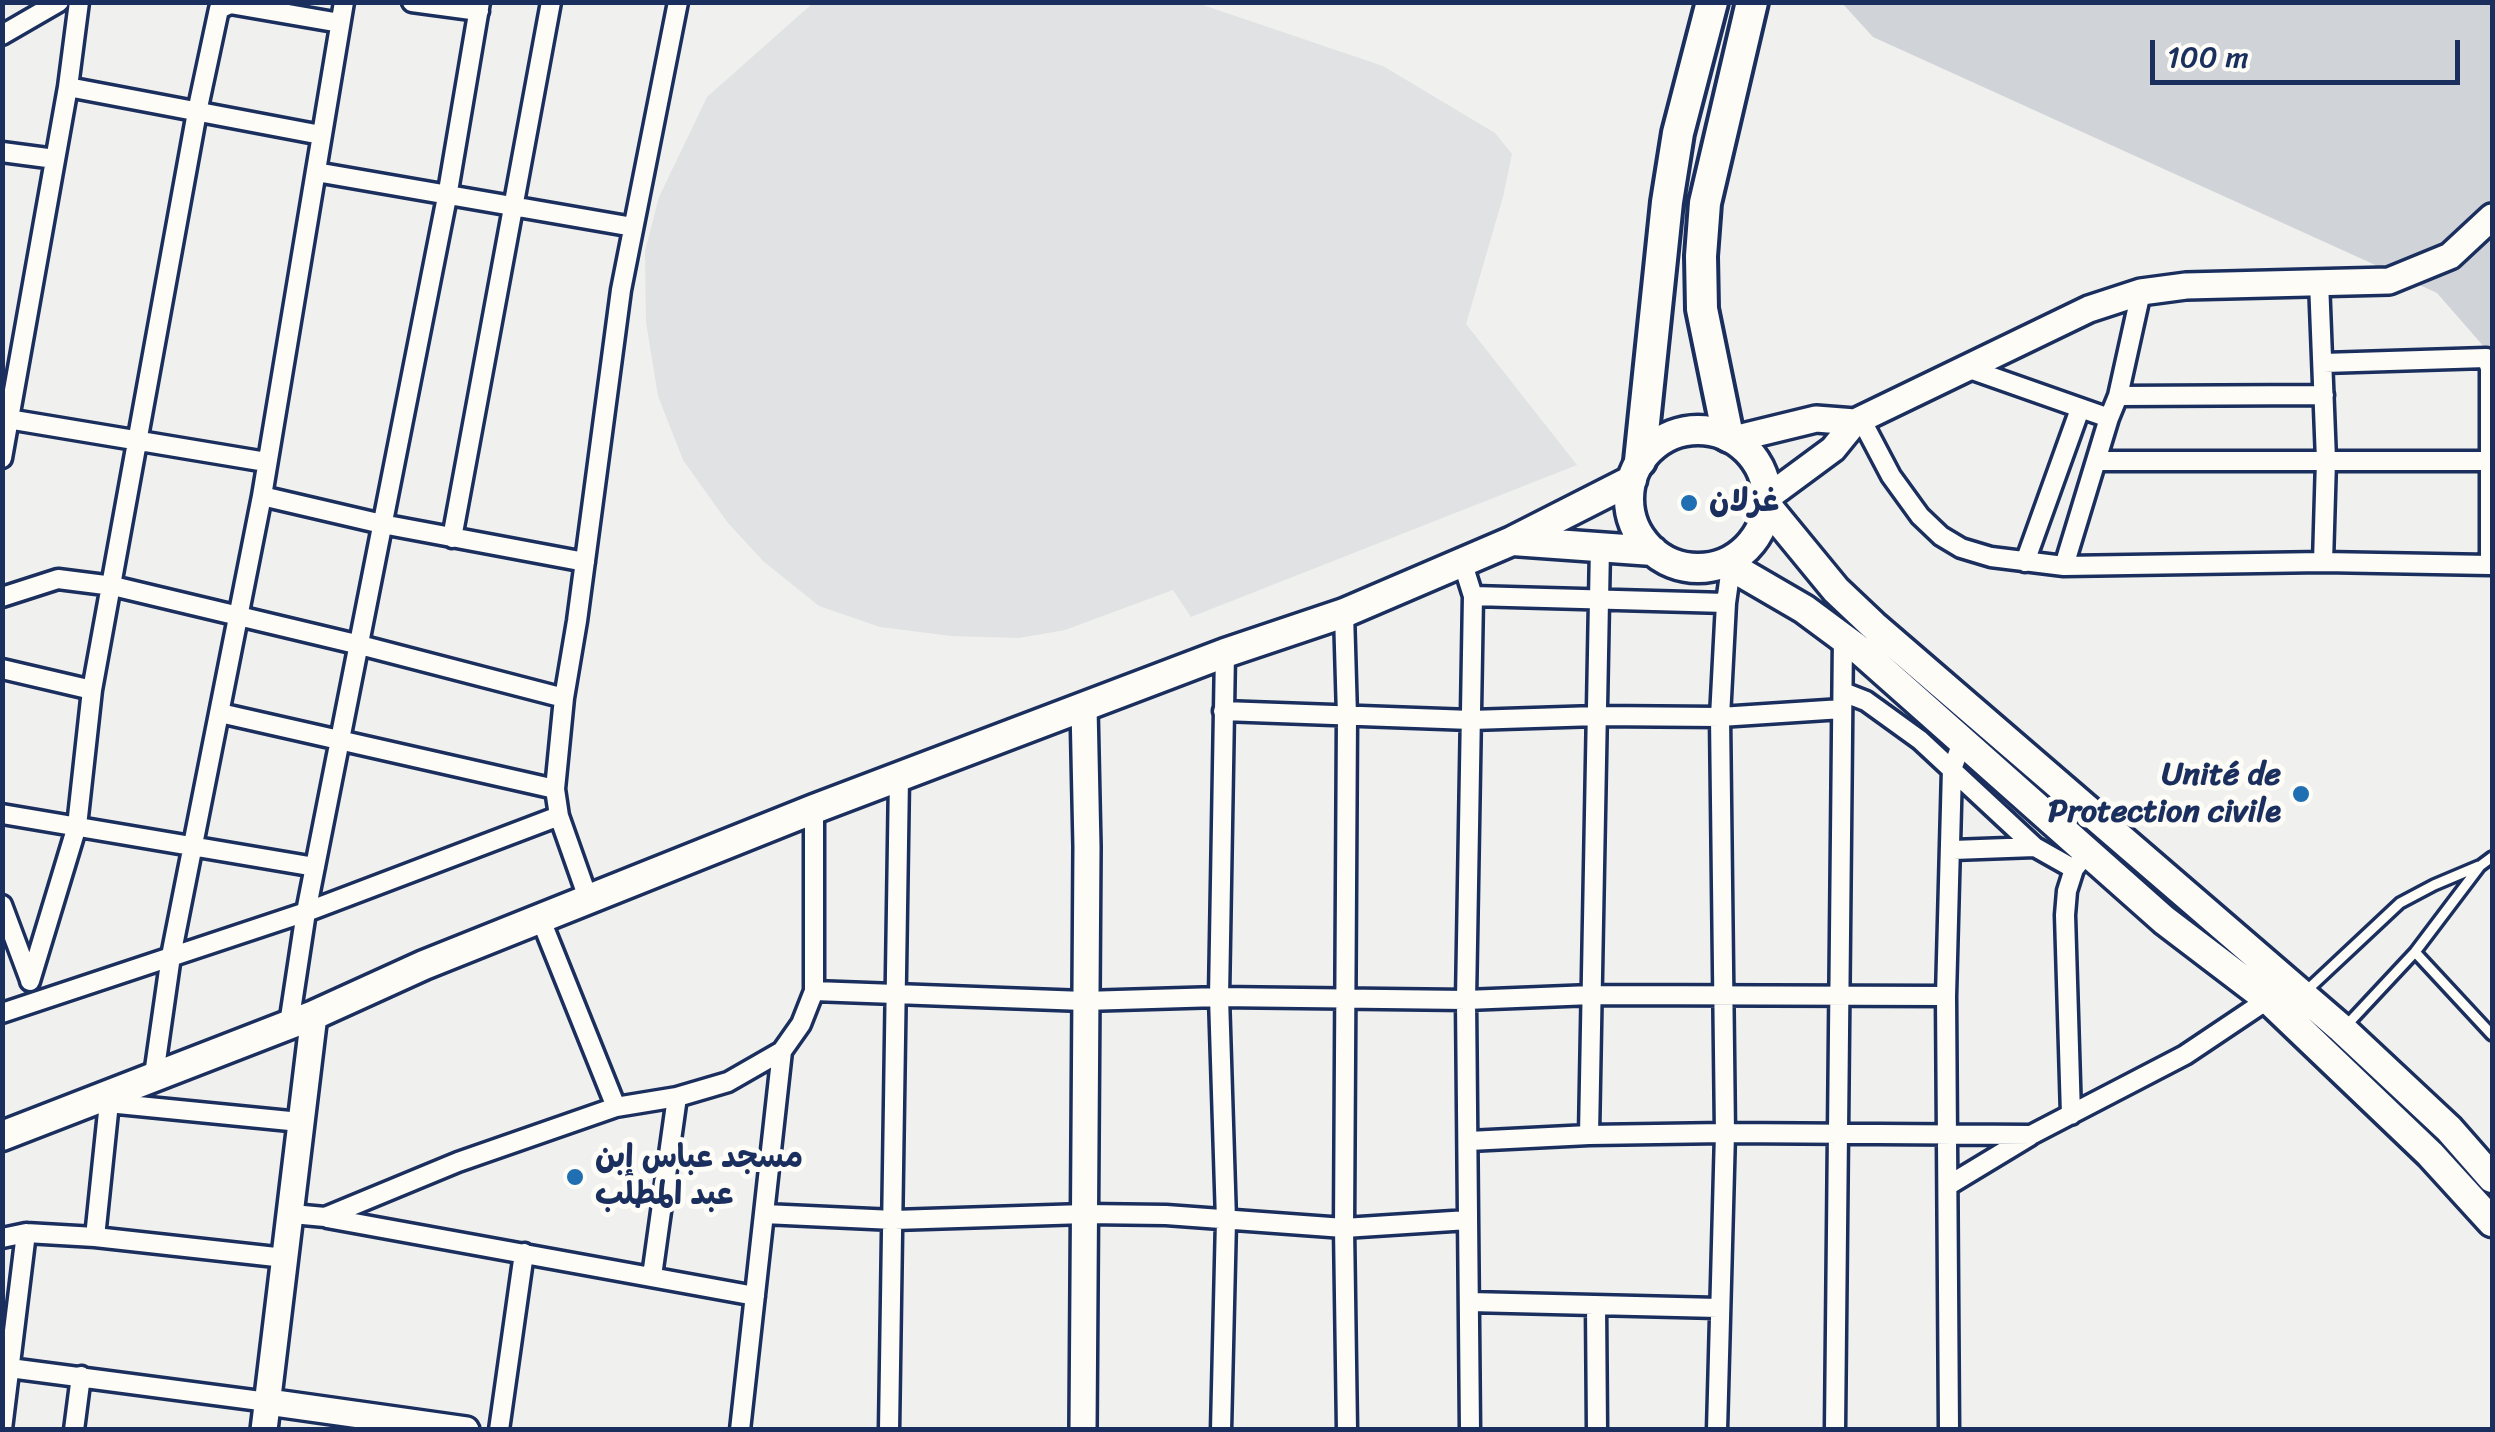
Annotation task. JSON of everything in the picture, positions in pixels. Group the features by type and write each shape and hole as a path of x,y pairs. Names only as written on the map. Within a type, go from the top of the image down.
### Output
{"highway":[{"path":"1636,470 1678,133 1712,2"},
{"path":"1731,438 1702,310 1702,256 1708,188 1752,2"}],"main road":[{"path":"2492,1178 2449,1129 2342,1030 2286,993 2164,920 2081,860 1962,740 1844,637 1728,566 1687,568 1653,551 1640,536 1629,499 1636,470 1653,446 1670,435 1689,430 1709,430 1731,438 1758,464 1768,502 1836,590 2286,993 2492,1222"},
{"path":"2,1136 109,1098 154,1075 301,1019 814,808 1225,653 1344,614 1512,542 1636,470"},
{"path":"1728,566 1754,541 1768,502"},
{"path":"1512,542 1653,551"}],"street":[{"path":"2,35 58,2"},
{"path":"2,458 68,87 79,2"},
{"path":"154,1075 172,956 262,496 344,2"},
{"path":"264,1430 300,1122 306,912 447,197 480,7 412,2"},
{"path":"452,538 552,2"},
{"path":"588,902 559,816 555,789 564,698 633,227 678,2"},
{"path":"30,980 77,826 92,690 197,112 223,4 340,23"},
{"path":"68,87 321,135"},
{"path":"2,152 55,158"},
{"path":"316,172 633,227"},
{"path":"1768,502 1832,450 1858,421 2089,309 2141,292 2186,286 2388,281 2450,256 2492,217"},
{"path":"2319,282 2326,460 2323,562"},
{"path":"2064,566 2118,396 2141,292"},
{"path":"1858,421 1920,516 1961,548 1991,557 2064,566 2490,564 2490,368 2486,358 2324,364"},
{"path":"1964,367 2109,418"},
{"path":"2118,396 2324,395"},
{"path":"2025,562 2080,409"},
{"path":"6,419 266,462"},
{"path":"1731,438 1816,419 1858,421"},
{"path":"2097,461 2491,461"},
{"path":"262,496 382,524 585,562"},
{"path":"1589,1135 1600,548"},
{"path":"1462,561 1472,596 1466,1000 1470,1430"},
{"path":"1717,1430 1725,1133 1720,717 1728,566"},
{"path":"2,597 58,580 113,586 360,644 564,698"},
{"path":"1472,596 1726,603"},
{"path":"1344,614 1347,1430"},
{"path":"1836,1430 1844,637"},
{"path":"1222,1430 1226,1220 1219,997 1225,653"},
{"path":"2,669 92,690"},
{"path":"1223,712 1471,720 1720,717 1843,700 1866,701 1952,770 2035,848"},
{"path":"1083,1430 1087,847 1084,707"},
{"path":"220,713 555,789"},
{"path":"1949,1430 1946,996 1952,770 1962,740"},
{"path":"889,1430 899,777"},
{"path":"326,1218 458,1162 616,1107 676,1097 728,1082 782,1052 801,1024 814,991 814,808"},
{"path":"2,814 315,867"},
{"path":"2,1013 306,912 559,816"},
{"path":"1952,850 2035,848 2081,860 2066,891 2065,916 2072,1115"},
{"path":"2,905 36,1000"},
{"path":"541,920 616,1107"},
{"path":"814,991 1084,1002 1219,997 1466,1000 1592,995 1946,996"},
{"path":"1949,1186 2031,1135 2185,1055 2286,993"},
{"path":"740,1430 782,1052"},
{"path":"652,1276 676,1097"},
{"path":"95,1237 109,1098 300,1122"},
{"path":"1469,1141 1725,1133 2031,1135"},
{"path":"292,1214 755,1296"},
{"path":"764,1214 894,1220 1084,1214 1344,1228 1468,1220"},
{"path":"2,1429 6,1368 26,1233"},
{"path":"2,1238 26,1233 95,1237 285,1258"},
{"path":"500,1430 524,1253"},
{"path":"1470,1302 1718,1308"},
{"path":"1596,1306 1597,1430"},
{"path":"6,1368 466,1430"},
{"path":"74,1430 81,1376"}],"lane":[{"path":"2342,1030 2416,952 2480,866 2492,856"},
{"path":"2286,993 2400,903 2480,866"},
{"path":"2416,952 2492,1035"}],"shaded area":[{"path":"813,3 1197,3 1383,66 1495,133 1512,154 1466,324 1577,465 1191,617 1173,590 1065,630 1019,638 951,636 880,627 819,606 763,561 728,523 683,460 658,396 646,322 645,251 659,197 707,97"},
{"path":"1842,3 2492,3 2492,356 2437,293 1873,37"}],"place":[{"name":"غزلان","path":"1689,503"},
{"name":"Unité de Protection civile","path":"2301,794"},
{"name":"مسجد عباس إبن عبد المطلب","path":"575,1177"}]}
